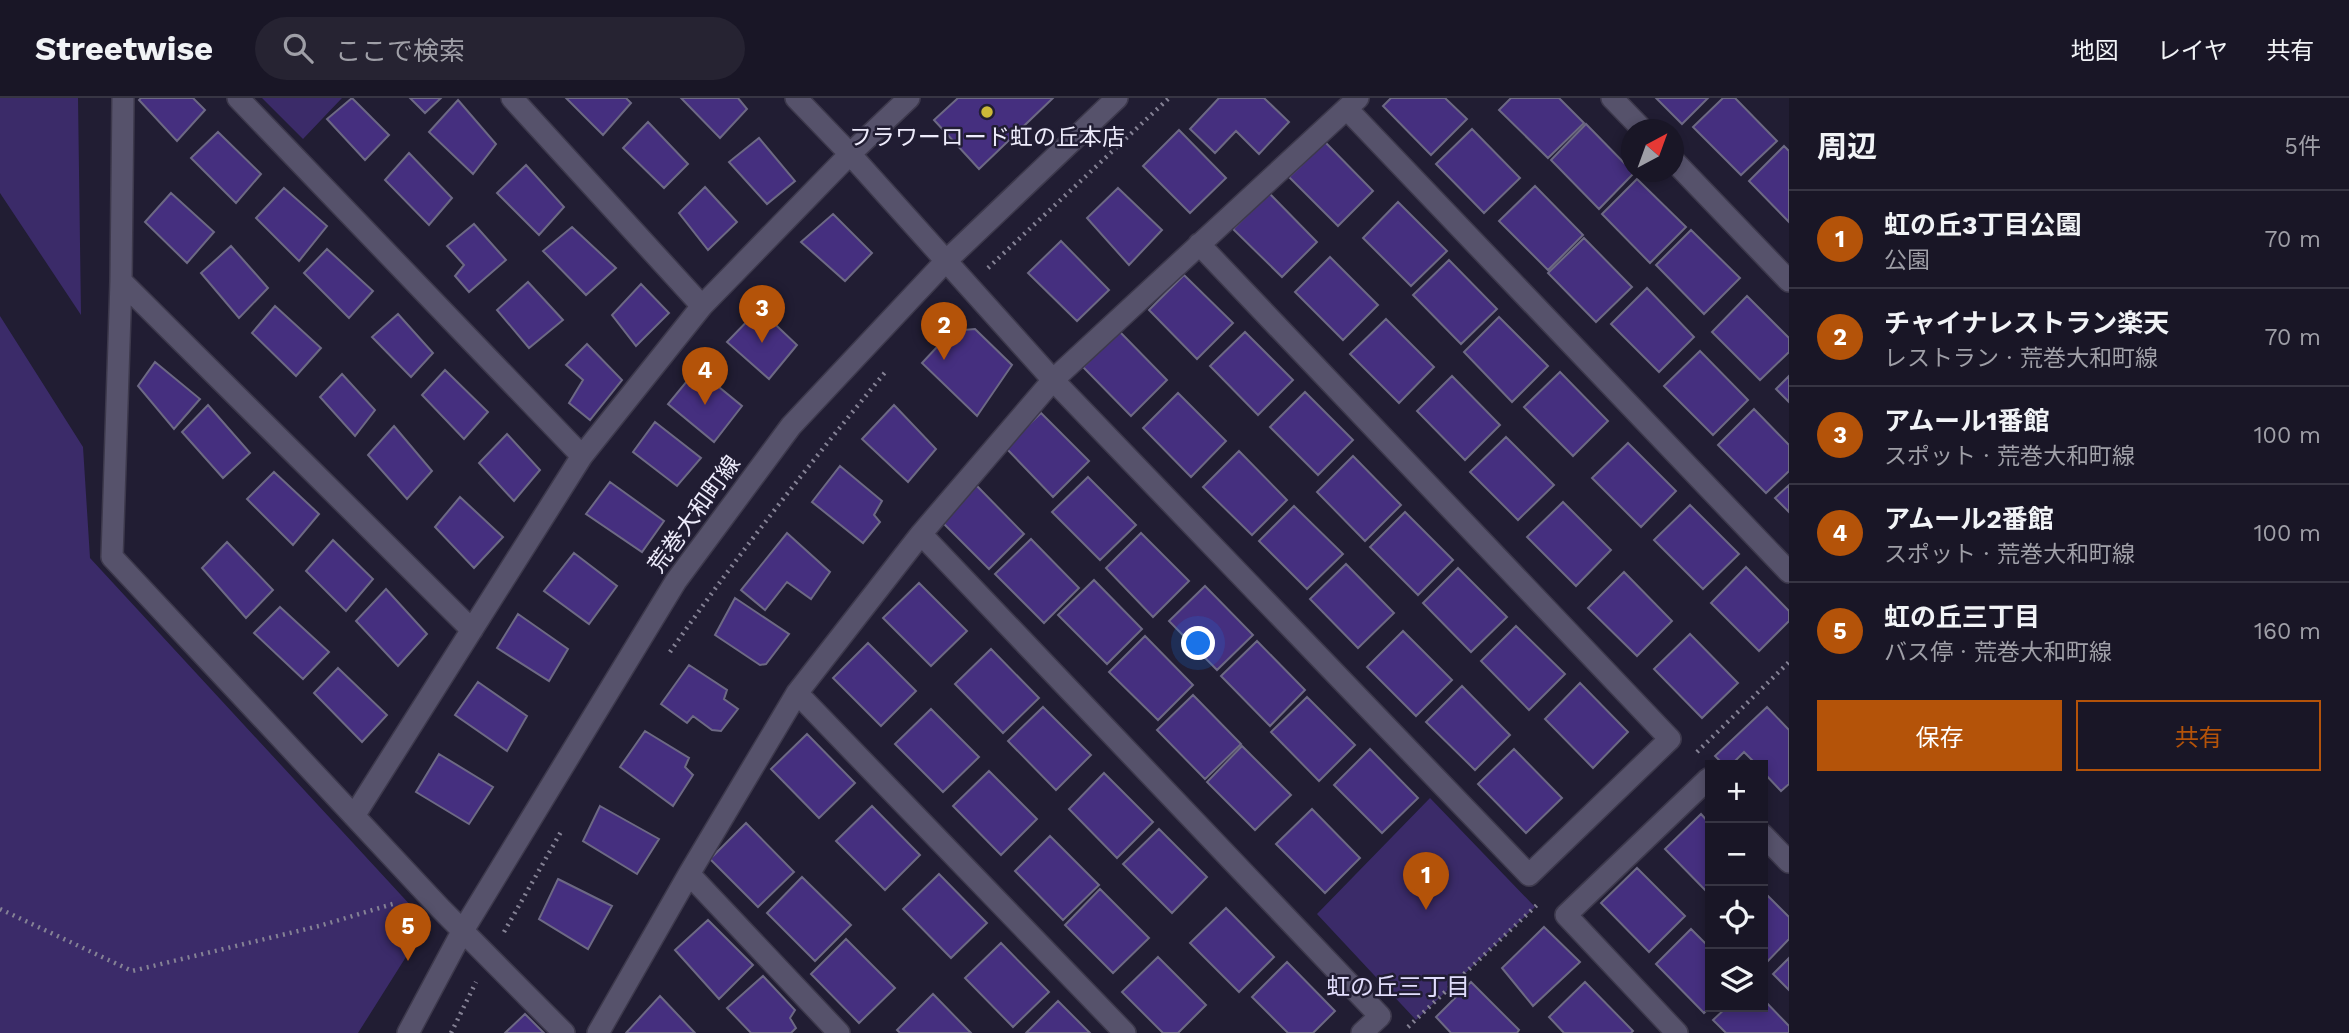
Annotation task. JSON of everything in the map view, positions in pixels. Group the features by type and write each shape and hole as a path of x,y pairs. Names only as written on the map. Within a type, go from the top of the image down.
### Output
{"street":[{"path":"123,98 121,281 112,557 462,932 564,1033"},
{"path":"238,98 582,456"},
{"path":"512,98 702,306"},
{"path":"796,98 850,154 1053,380 1529,875 1670,739 1199,244"},
{"path":"354,816 582,456 702,306 850,154 909,98"},
{"name":"荒巻大和町線","path":"408,1033 462,932 676,581 791,426 945,262 1117,98"},
{"path":"1612,98 1632,119"},
{"path":"598,1033 796,693 921,534 1053,380 1353,103 1789,572"},
{"path":"1684,172 1789,281"},
{"path":"121,281 472,630"},
{"path":"921,534 1380,1016 1362,1033"},
{"path":"796,693 1125,1033"},
{"path":"1677,1033 1566,915 1705,782"},
{"path":"1768,840 1789,862"},
{"path":"689,874 839,1033"}],"path":[{"path":"968,286 1169,98"},
{"path":"664,661 806,468 891,366"},
{"path":"451,1033 489,958 564,825"},
{"path":"0,909 132,971 319,926 427,894"}],"shaded area":[{"path":"0,98 78,98 81,315 0,193"},
{"path":"262,98 342,98 303,139"},
{"path":"0,316 83,447 90,558 413,908 416,941 358,1033 0,1033"},
{"path":"1430,798 1535,907 1416,1020 1317,914"}],"building":[{"path":"193,98 205,110 177,141 139,100"},
{"path":"352,98 389,135 365,160 327,119"},
{"path":"410,98 441,98 425,113"},
{"path":"566,98 626,98 631,103 603,135"},
{"path":"681,98 738,98 747,109 720,138"},
{"path":"958,98 1053,98 979,169 934,120"},
{"path":"1219,98 1264,98 1289,122 1259,154 1236,131 1215,153 1190,129"},
{"path":"1391,98 1445,98 1467,119 1431,155 1383,106"},
{"path":"1511,98 1559,98 1584,123 1548,158 1499,110"},
{"path":"1656,98 1708,98 1684,122 1684,119 1677,119"},
{"path":"1723,98 1735,98 1777,141 1741,175 1693,127"},
{"path":"458,100 496,144 473,174 429,132"},
{"path":"648,122 688,164 664,188 623,148"},
{"path":"1586,124 1621,160 1621,182 1625,182 1599,209 1551,160"},
{"path":"1472,129 1520,178 1484,213 1436,164"},
{"path":"1179,130 1226,178 1190,213 1143,166"},
{"path":"218,132 261,174 236,203 191,158"},
{"path":"759,138 795,181 767,204 729,162"},
{"path":"1325,142 1373,191 1338,226 1289,177"},
{"path":"1784,146 1789,151 1789,222 1749,181"},
{"path":"409,153 452,198 429,225 385,180"},
{"path":"526,165 564,207 539,235 497,193"},
{"path":"1634,182 1640,182 1686,227 1650,263 1602,214"},
{"path":"1535,186 1583,235 1548,270 1499,221"},
{"path":"705,187 737,222 708,250 679,213"},
{"path":"284,188 327,226 299,261 256,218"},
{"path":"1118,188 1162,230 1129,265 1087,218"},
{"path":"171,193 214,232 187,263 145,222"},
{"path":"1269,193 1317,242 1282,277 1233,229"},
{"path":"1398,202 1447,251 1411,286 1363,238"},
{"path":"833,214 872,253 845,281 801,242"},
{"path":"474,224 506,260 469,292 455,276 464,265 447,246"},
{"path":"572,227 616,268 586,295 543,251"},
{"path":"1691,230 1740,278 1704,314 1656,265"},
{"path":"1584,238 1632,287 1596,322 1548,273"},
{"path":"1061,241 1109,290 1077,321 1028,273"},
{"path":"231,246 268,288 239,318 201,273"},
{"path":"327,249 373,291 349,318 304,273"},
{"path":"1330,257 1378,305 1343,340 1295,292"},
{"path":"1449,260 1497,309 1461,344 1413,295"},
{"path":"1184,275 1233,323 1197,359 1149,310"},
{"path":"528,282 563,320 529,348 497,310"},
{"path":"641,284 669,313 636,346 612,315"},
{"path":"1647,288 1694,337 1659,372 1611,324"},
{"path":"1747,296 1789,338 1789,352 1760,380 1712,332"},
{"path":"275,306 321,348 296,376 252,333"},
{"path":"759,309 797,345 769,379 727,342"},
{"path":"398,314 433,353 411,377 372,337"},
{"path":"1499,317 1548,366 1512,402 1464,352"},
{"path":"1386,319 1434,367 1399,403 1350,354"},
{"path":"975,329 1012,365 977,416 922,363 952,331"},
{"path":"1119,331 1167,380 1131,416 1083,367"},
{"path":"1245,332 1293,380 1258,415 1210,366"},
{"path":"587,344 622,380 590,420 569,403 583,380 566,365"},
{"path":"1700,351 1748,400 1713,435 1664,386"},
{"path":"155,362 200,399 174,429 138,386"},
{"path":"697,369 742,406 714,442 668,404"},
{"path":"445,370 488,412 464,439 422,395"},
{"path":"1560,372 1608,421 1573,456 1524,407"},
{"path":"342,374 375,410 355,436 320,397"},
{"path":"1452,376 1500,425 1465,460 1417,411"},
{"path":"1789,376 1789,402 1776,389"},
{"path":"1305,392 1353,440 1318,475 1270,427"},
{"path":"1178,393 1226,441 1191,477 1143,428"},
{"path":"208,405 250,453 223,478 182,432"},
{"path":"894,405 936,449 908,482 862,439"},
{"path":"1754,409 1789,445 1789,471 1766,493 1718,445"},
{"path":"1041,413 1089,461 1053,497 1005,447"},
{"path":"655,422 701,458 677,486 633,452"},
{"path":"394,426 432,471 407,499 368,455"},
{"path":"507,434 540,470 514,501 479,463"},
{"path":"1506,437 1554,485 1518,520 1470,472"},
{"path":"1628,443 1676,491 1641,527 1592,478"},
{"path":"1239,451 1287,500 1252,535 1203,487"},
{"path":"1353,456 1401,505 1365,541 1317,492"},
{"path":"840,466 882,501 874,515 880,522 863,543 812,502"},
{"path":"274,472 319,514 293,545 247,499"},
{"path":"1088,477 1136,525 1100,560 1052,512"},
{"path":"610,482 664,521 642,552 586,514"},
{"path":"976,485 1024,534 989,569 940,520"},
{"path":"1789,485 1789,512 1775,498"},
{"path":"460,497 503,537 474,568 435,527"},
{"path":"1563,502 1611,550 1576,586 1527,537"},
{"path":"1690,505 1739,554 1703,589 1654,540"},
{"path":"1294,506 1343,554 1307,589 1259,541"},
{"path":"1405,512 1453,560 1418,595 1370,547"},
{"path":"787,533 830,572 811,599 787,582 765,610 741,590"},
{"path":"1141,533 1189,581 1153,617 1106,568"},
{"path":"1031,539 1079,588 1044,623 995,574"},
{"path":"333,540 373,579 346,611 306,571"},
{"path":"227,542 273,590 246,618 202,568"},
{"path":"574,553 617,586 589,624 544,591"},
{"path":"1346,564 1394,613 1358,648 1310,599"},
{"path":"1746,567 1789,611 1789,621 1759,651 1711,603"},
{"path":"1458,568 1507,617 1471,652 1423,603"},
{"path":"1624,572 1672,621 1637,656 1588,608"},
{"path":"1094,580 1142,629 1107,664 1058,615"},
{"path":"919,583 967,631 931,666 883,618"},
{"path":"1205,586 1253,635 1217,670 1169,621"},
{"path":"386,589 427,634 398,666 356,621"},
{"path":"735,598 789,634 766,664 760,665 715,635"},
{"path":"280,607 329,652 303,679 254,633"},
{"path":"518,614 568,649 549,681 497,648"},
{"path":"1516,626 1565,674 1529,710 1481,661"},
{"path":"1403,631 1452,680 1416,716 1367,667"},
{"path":"1690,634 1738,683 1702,718 1654,669"},
{"path":"1145,636 1193,685 1158,720 1109,672"},
{"path":"1257,641 1305,690 1270,726 1221,676"},
{"path":"868,643 916,691 881,726 833,678"},
{"path":"991,649 1039,698 1003,733 955,684"},
{"path":"689,665 727,690 724,699 738,709 721,731 712,730 693,716 687,723 661,704"},
{"path":"338,668 387,715 362,742 314,693"},
{"path":"478,682 527,716 507,751 455,715"},
{"path":"1580,683 1628,732 1593,768 1545,719"},
{"path":"1462,686 1510,735 1475,770 1426,722"},
{"path":"1193,695 1241,744 1205,779 1157,730"},
{"path":"1307,697 1355,745 1319,781 1271,732"},
{"path":"1043,707 1091,755 1056,790 1008,741"},
{"path":"1767,707 1789,730 1789,784 1781,791 1768,777 1768,760 1752,760 1744,752 1736,760 1719,760 1715,756"},
{"path":"931,709 979,757 943,792 895,744"},
{"path":"645,731 689,758 685,767 693,775 673,806 620,767"},
{"path":"807,734 855,783 819,818 771,769"},
{"path":"1242,746 1291,795 1255,830 1207,782"},
{"path":"1370,749 1418,798 1382,833 1334,785"},
{"path":"1514,749 1562,798 1526,833 1478,784"},
{"path":"439,754 493,787 469,824 416,792"},
{"path":"989,771 1037,819 1001,855 953,806"},
{"path":"1104,773 1153,822 1117,858 1069,809"},
{"path":"600,806 659,839 637,874 583,841"},
{"path":"872,806 920,855 885,890 836,841"},
{"path":"1312,809 1360,858 1325,893 1276,844"},
{"path":"1701,814 1705,818 1705,890 1665,849"},
{"path":"746,823 794,872 758,907 710,859"},
{"path":"1159,829 1207,877 1172,913 1123,864"},
{"path":"1050,836 1099,885 1063,920 1015,871"},
{"path":"1637,868 1685,916 1649,952 1601,903"},
{"path":"939,874 987,923 951,958 903,909"},
{"path":"802,877 851,925 815,961 767,913"},
{"path":"558,879 612,906 588,949 539,919"},
{"path":"1100,889 1149,938 1113,973 1065,925"},
{"path":"1768,896 1789,917 1789,939 1768,961"},
{"path":"1226,908 1274,957 1239,992 1190,943"},
{"path":"708,920 753,965 719,999 675,950"},
{"path":"1544,927 1580,962 1533,1006 1502,968"},
{"path":"1691,929 1705,943 1704,1013 1656,964"},
{"path":"846,939 895,988 859,1023 811,974"},
{"path":"1001,943 1049,992 1013,1027 965,978"},
{"path":"1158,957 1206,1005 1178,1033 1163,1033 1122,992"},
{"path":"1789,958 1789,990 1773,974"},
{"path":"1287,962 1335,1011 1313,1033 1288,1033 1252,997"},
{"path":"763,976 795,1010 790,1018 796,1028 791,1033 751,1033 727,1008"},
{"path":"1471,982 1519,1030 1517,1033 1451,1033 1436,1017"},
{"path":"1585,982 1633,1031 1631,1033 1564,1033 1549,1017"},
{"path":"933,994 971,1033 900,1033 897,1030"},
{"path":"660,996 695,1033 626,1033"},
{"path":"1058,1001 1090,1033 1026,1033"},
{"path":"1768,1004 1789,1026 1789,1033 1726,1033 1713,1020 1722,1012 1768,1012"},
{"path":"525,1014 544,1033 505,1033"}],"place":[{"name":"フラワーロード虹の丘本店","path":"987,112"},
{"name":"アムール1番館","path":"762,343"},
{"name":"チャイナレストラン楽天","path":"944,360"},
{"name":"アムール2番館","path":"705,405"},
{"name":"虹の丘3丁目公園","path":"1426,910"},
{"name":"虹の丘三丁目","path":"408,961"}],"district":[{"name":"虹の丘三丁目","path":"1398,987"}]}
